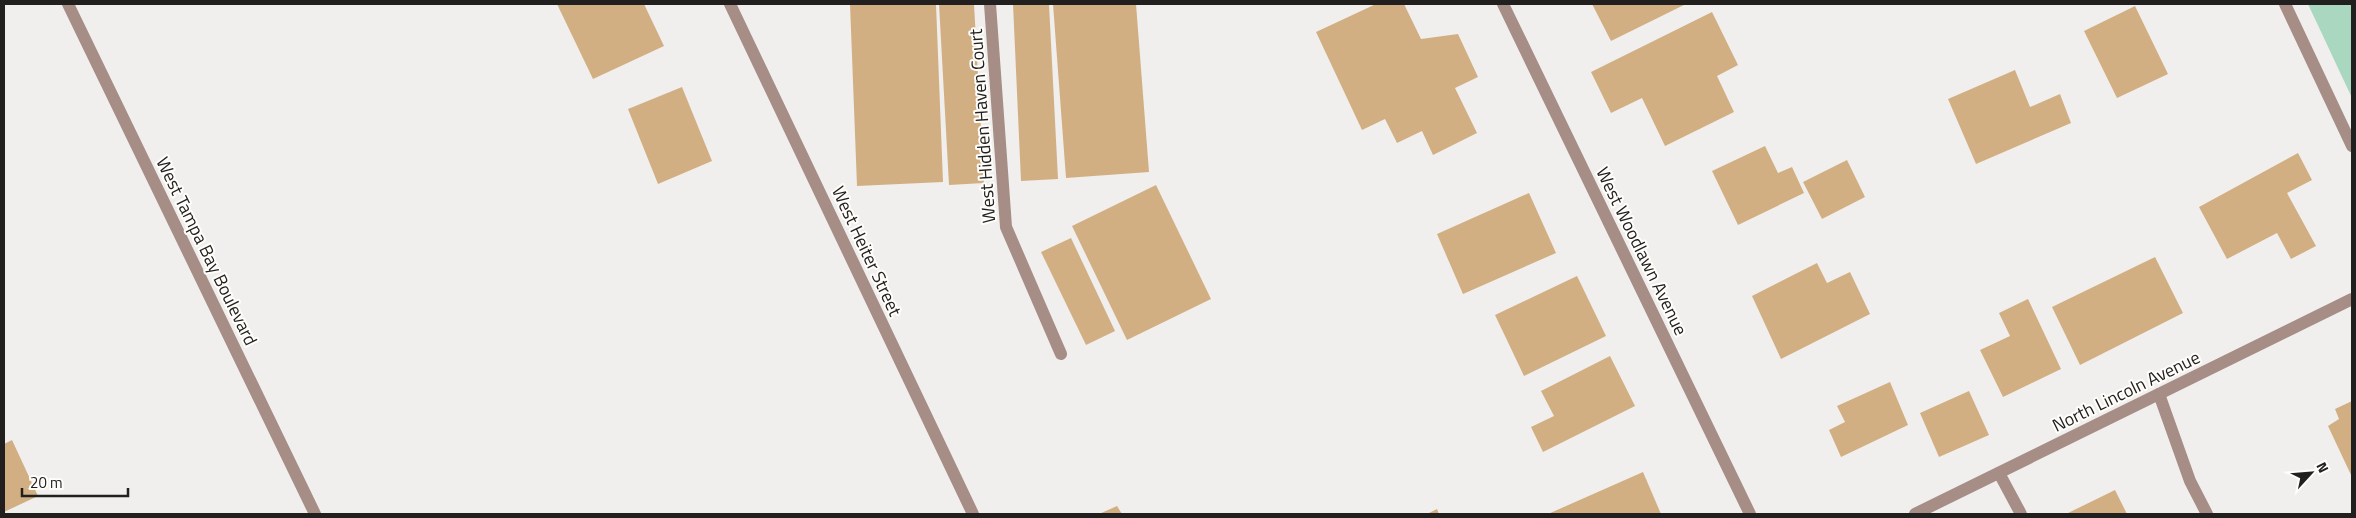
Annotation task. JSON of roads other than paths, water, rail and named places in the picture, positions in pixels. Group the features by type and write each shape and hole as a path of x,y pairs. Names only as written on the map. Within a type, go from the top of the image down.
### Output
{"street":[{"name":"West Tampa Bay Boulevard","path":"68,4 314,514"},
{"name":"West Heiter Street","path":"730,4 973,514"},
{"name":"West Hidden Haven Court","path":"990,4 1006,227 1061,354"},
{"name":"West Woodlawn Avenue","path":"1503,4 1750,514"},
{"path":"2285,4 2352,146"},
{"name":"North Lincoln Avenue","path":"1915,514 2352,299"},
{"path":"2160,394 2190,481 2207,514"},
{"path":"1999,473 2022,514"}]}
